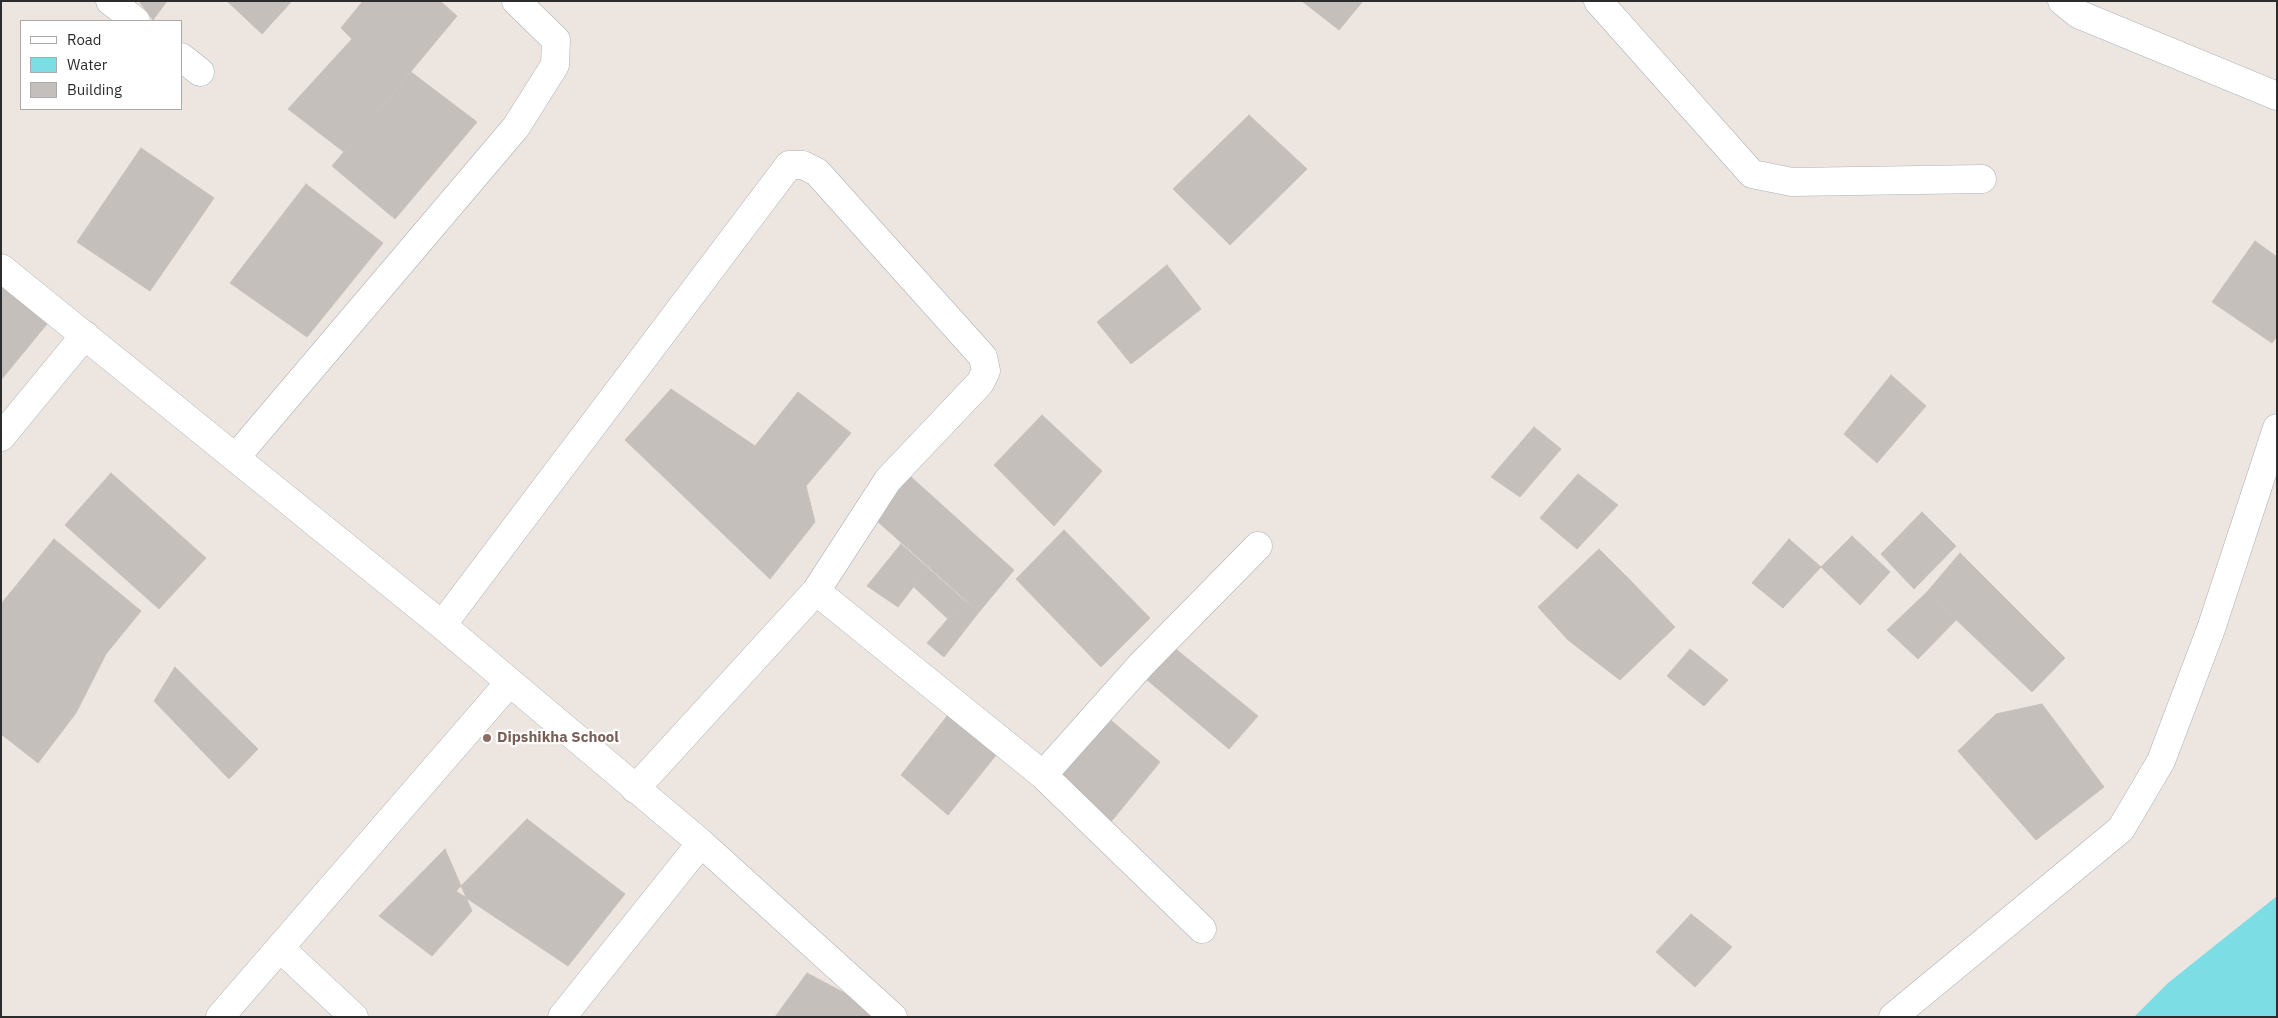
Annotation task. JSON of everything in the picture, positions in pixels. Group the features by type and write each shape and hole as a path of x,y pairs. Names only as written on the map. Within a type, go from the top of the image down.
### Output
{"street":[{"path":"110,1 135,20"},
{"path":"236,457 516,127 555,65 556,40 516,1"},
{"path":"1598,1 1752,174 1792,182 1982,179"},
{"path":"2062,1 2078,14 2277,96"},
{"path":"442,625 789,165 803,165 817,172 983,357 986,372 980,383 888,480 816,591 635,789"},
{"path":"1,268 442,625 701,844 893,1017"},
{"path":"1,437 85,335"},
{"path":"1894,1017 2121,829 2161,761 2211,630 2277,428"},
{"path":"1044,775 1141,665 1258,546"},
{"path":"816,591 1044,775 1202,929"},
{"path":"220,1017 509,683"},
{"path":"562,1017 701,844"},
{"path":"280,948 354,1017"}],"water":[{"path":"2277,896 2277,1017 2134,1017 2168,983"}],"building":[{"path":"139,1 167,1 153,20"},
{"path":"227,1 292,1 262,34"},
{"path":"363,1 440,1 457,16 344,152 288,109 352,39 341,28"},
{"path":"1302,1 1363,1 1339,30"},
{"path":"411,72 477,122 395,219 332,166"},
{"path":"1249,115 1307,169 1230,245 1173,189"},
{"path":"141,148 214,198 150,291 77,242"},
{"path":"306,184 383,243 307,337 230,283"},
{"path":"2255,241 2277,257 2277,336 2272,343 2212,302"},
{"path":"1167,265 1201,309 1131,364 1097,322"},
{"path":"1,286 47,324 1,380"},
{"path":"1891,375 1926,406 1877,463 1844,434"},
{"path":"671,389 755,446 798,392 851,433 806,486 815,522 770,579 625,440"},
{"path":"1042,415 1102,471 1054,526 994,465"},
{"path":"1534,427 1561,449 1520,497 1491,477"},
{"path":"111,473 206,558 159,609 65,525"},
{"path":"1578,474 1618,505 1577,549 1540,518"},
{"path":"910,476 1014,570 979,612 876,520"},
{"path":"1922,512 1956,546 1914,589 1881,554"},
{"path":"1064,530 1150,618 1101,667 1016,579"},
{"path":"1852,536 1890,572 1860,605 1821,567"},
{"path":"54,539 141,611 106,654 19,582"},
{"path":"1789,539 1821,567 1783,608 1752,583"},
{"path":"901,544 928,568 898,607 867,586"},
{"path":"1599,549 1629,579 1568,640 1538,607"},
{"path":"1960,553 2065,658 2032,692 1927,592"},
{"path":"928,568 964,600 948,619 914,587"},
{"path":"1629,579 1675,627 1620,680 1568,640"},
{"path":"19,582 106,654 76,713 1,655 1,604"},
{"path":"1927,592 1956,620 1918,659 1887,630"},
{"path":"964,600 979,612 944,657 927,643"},
{"path":"1172,646 1258,716 1229,749 1146,679"},
{"path":"1690,649 1728,680 1704,706 1667,676"},
{"path":"1,655 76,713 38,763 1,734"},
{"path":"175,667 258,749 229,779 154,701"},
{"path":"2042,704 2104,787 2036,840 1958,751 1996,714"},
{"path":"951,711 1001,749 948,815 901,775"},
{"path":"1107,717 1160,762 1110,823 1055,774"},
{"path":"527,819 625,894 568,966 456,891"},
{"path":"445,849 472,911 432,956 379,916"},
{"path":"1691,914 1732,947 1695,987 1656,952"},
{"path":"807,973 882,1013 879,1017 775,1017"}],"place":[{"name":"Dipshikha School","path":"487,738"}]}
